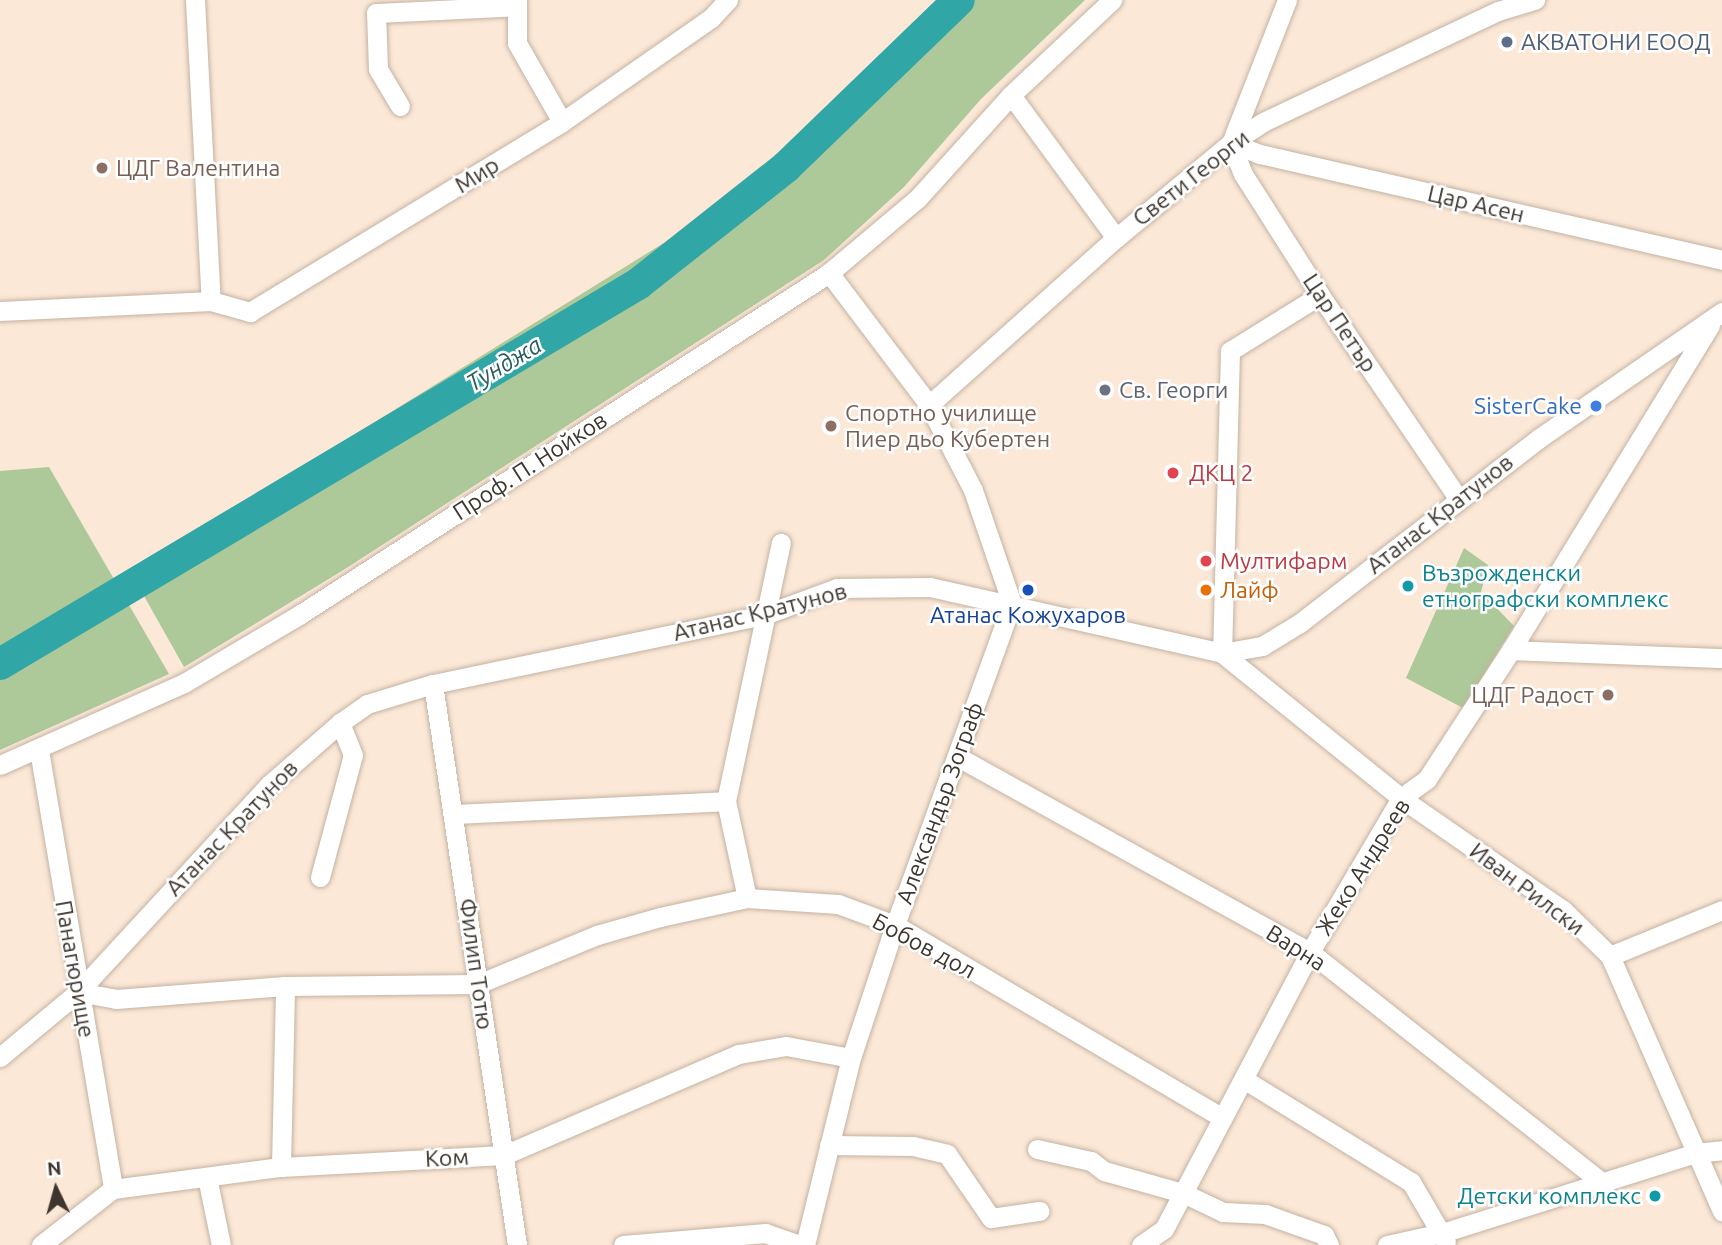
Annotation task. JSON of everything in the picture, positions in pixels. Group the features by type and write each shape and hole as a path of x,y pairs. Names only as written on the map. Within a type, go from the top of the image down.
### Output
{"street":[{"path":"195,0 211,301"},
{"name":"Мир","path":"0,311 211,301 250,312 562,122 711,18 728,0"},
{"name":"Проф. П. Нойков","path":"0,765 39,750 184,683 299,615 829,273 917,199 1011,95 1112,0"},
{"path":"1231,143 1287,0"},
{"name":"Свети Георги","path":"929,405 1116,238 1231,143 1263,122 1498,11 1535,0"},
{"path":"400,106 378,69 376,13 517,3 517,43 562,122"},
{"path":"1011,95 1116,238"},
{"name":"Цар Асен","path":"1231,143 1260,154 1722,260"},
{"name":"Цар Петър","path":"1231,143 1243,174 1320,295 1458,498"},
{"path":"829,273 929,405 973,490 1012,604"},
{"path":"1222,653 1230,351 1320,295"},
{"name":"Атанас Кратунов","path":"0,1057 79,992 269,785 340,723 367,704 433,684 764,615 837,588 930,587 1222,653 1262,646 1300,623 1458,498 1538,439 1718,316"},
{"name":"Жеко Андреев","path":"1141,1245 1164,1237 1183,1193 1245,1080 1310,952 1401,798 1427,779 1511,650 1718,316"},
{"path":"747,898 726,801 781,543"},
{"name":"Александър Зограф","path":"804,1245 851,1058 895,925 1012,604"},
{"path":"1511,650 1722,658"},
{"name":"Иван Рилски","path":"1222,653 1401,798 1563,909 1610,956 1722,1211"},
{"name":"Филип Тотю","path":"433,684 517,1245"},
{"path":"320,877 353,755 340,723"},
{"name":"Панагюрище","path":"39,750 113,1188"},
{"name":"Варна","path":"958,757 1310,952 1604,1184"},
{"path":"454,814 726,801"},
{"name":"Бобов дол","path":"478,984 597,935 747,898 838,904 895,925 1222,1118"},
{"path":"1610,956 1722,909"},
{"path":"79,992 116,999 285,986 478,984"},
{"path":"281,1167 285,986"},
{"name":"Ком","path":"113,1188 281,1167 504,1155 739,1054 786,1046 851,1058"},
{"path":"1245,1080 1411,1182 1445,1239"},
{"path":"828,1145 913,1146 947,1154 991,1218 1039,1211"},
{"path":"1037,1149 1091,1161 1104,1171 1183,1193 1223,1212 1265,1214 1324,1235 1329,1245"},
{"path":"1387,1245 1445,1239 1695,1153 1722,1150"},
{"path":"207,1177 221,1245"},
{"path":"41,1245 113,1188"},
{"path":"624,1245 765,1233 799,1245"}],"green space":[{"path":"942,0 1085,0 981,99 904,187 824,260 345,569 184,667 131,573 675,236 787,148"},
{"path":"49,467 169,674 0,750 0,471"},
{"path":"1464,548 1488,565 1481,592 1514,626 1463,708 1406,678"}],"waterway":[{"name":"Тунджа","path":"0,664 638,284 786,167 959,0"}],"place":[{"name":"АКВАТОНИ ЕООД","path":"1507,42"},
{"name":"ЦДГ Валентина","path":"102,168"},
{"name":"Св. Георги","path":"1105,390"},
{"name":"SisterCake","path":"1596,406"},
{"name":"Спортно училище Пиер дьо Кубертен","path":"831,426"},
{"name":"ДКЦ 2","path":"1173,473"},
{"name":"Мултифарм","path":"1206,561"},
{"name":"Възрожденски етнографски комплекс","path":"1408,586"},
{"name":"Атанас Кожухаров","path":"1028,590"},
{"name":"Лайф","path":"1206,590"},
{"name":"ЦДГ Радост","path":"1608,695"},
{"name":"Детски комплекс","path":"1655,1196"}]}
